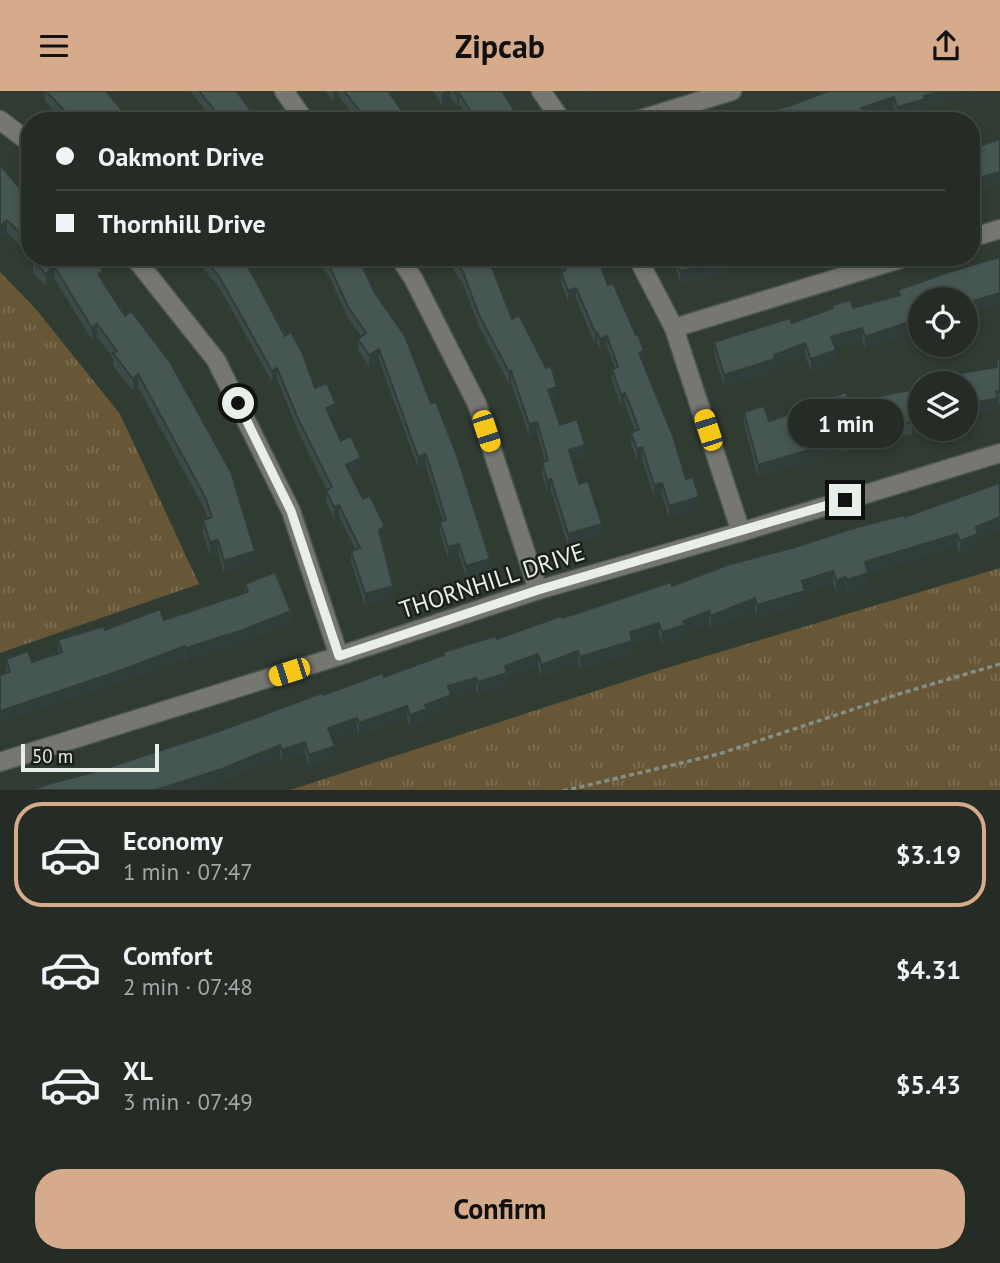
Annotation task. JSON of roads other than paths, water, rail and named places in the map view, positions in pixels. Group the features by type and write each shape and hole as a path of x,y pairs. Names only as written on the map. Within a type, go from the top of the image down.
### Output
{"street":[{"path":"284,91 299,112"},
{"path":"541,91 556,112"},
{"path":"664,112 732,91"},
{"path":"0,120 21,136"},
{"path":"980,235 1000,229"},
{"path":"141,266 216,360 291,511 339,656"},
{"path":"405,266 477,404 538,590"},
{"path":"642,266 674,328 741,532"},
{"path":"674,328 877,266"},
{"name":"THORNHILL DRIVE","path":"0,762 339,656 538,590 741,532 1000,453"}]}
